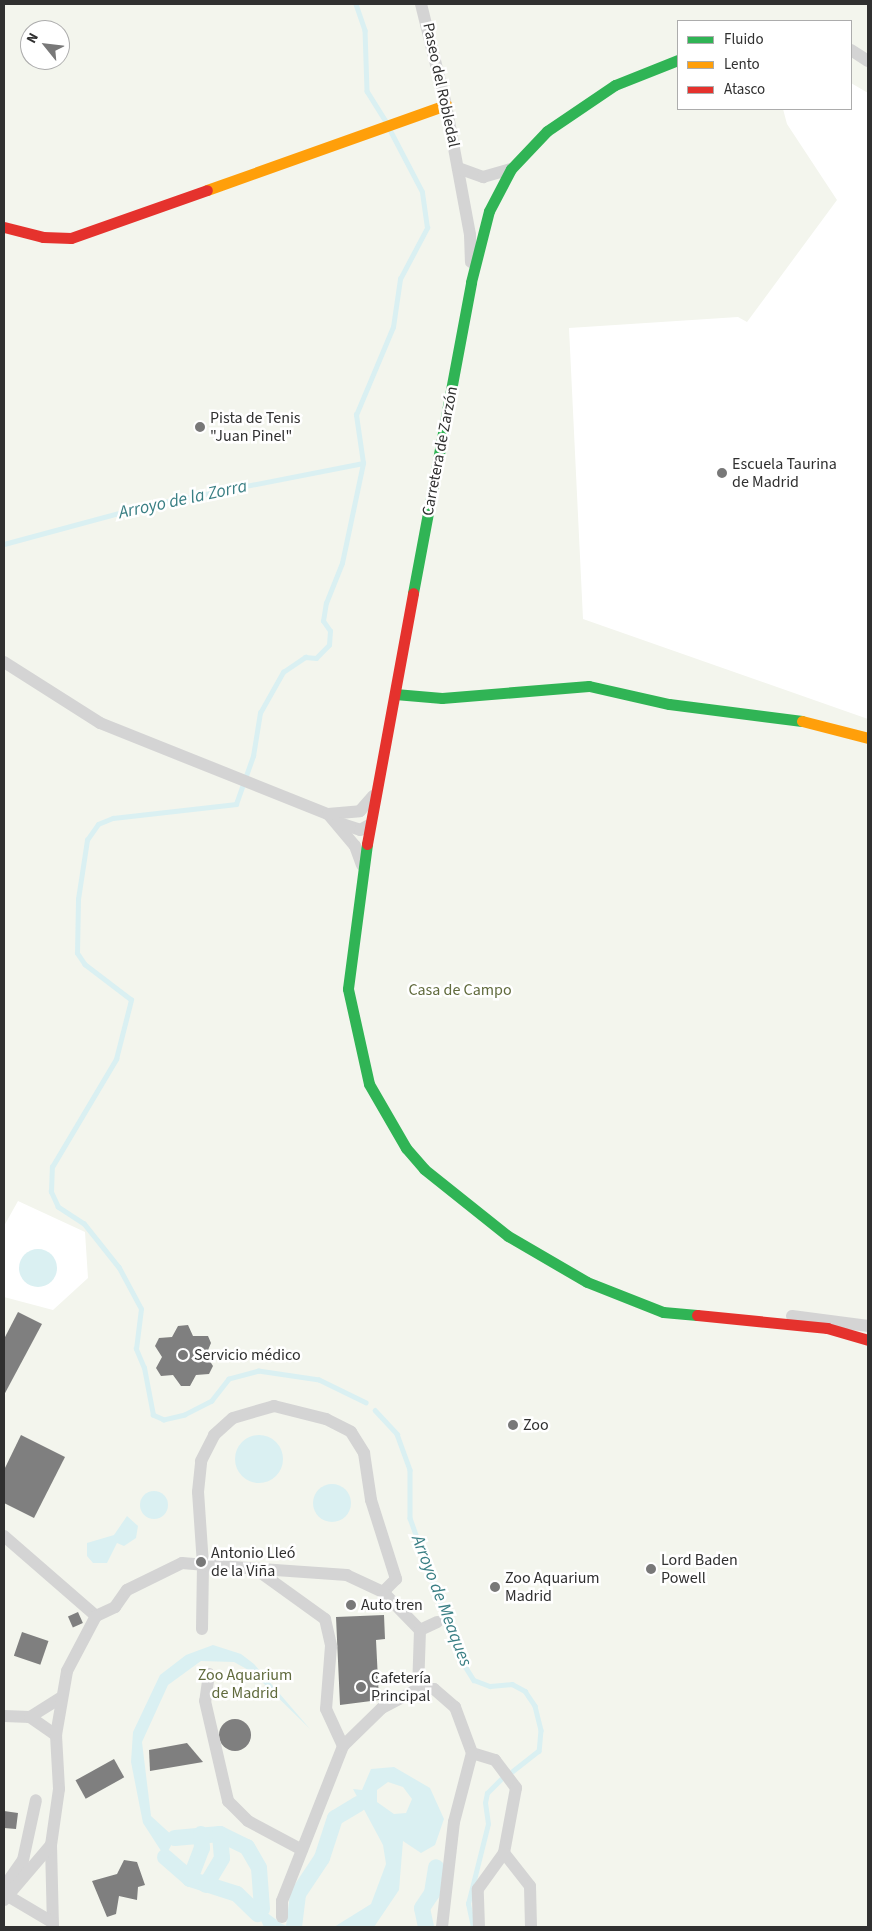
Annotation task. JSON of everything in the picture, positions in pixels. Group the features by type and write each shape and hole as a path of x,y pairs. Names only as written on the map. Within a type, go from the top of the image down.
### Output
{"street":[{"name":"Paseo del Robledal","path":"421,4 446,105 458,168 470,235 471,282"},
{"path":"852,51 868,61"},
{"name":"Carretera de Zarzón","path":"677,60 615,85 547,132 511,169 493,200 471,282 362,868 348,989 355,1036 369,1084 406,1148 424,1169 508,1236 587,1282 663,1312 827,1328 868,1340"},
{"path":"4,227 43,237 71,238 409,120 446,105"},
{"name":"Paseo del Robledal","path":"458,168 483,177 511,169"},
{"path":"4,662 100,723 270,791 360,830 370,824"},
{"path":"395,694 442,698 589,686 669,704 789,717 868,738"},
{"name":"Carretera de Zarzón","path":"362,868 355,846 332,818 364,809 377,789"},
{"name":"Carretera de Zarzón","path":"738,1318 817,1317 868,1326"},
{"path":"202,1629 201,1461 214,1434 233,1418 274,1406 326,1419 351,1432 364,1452 372,1500 396,1579 382,1592"},
{"path":"4,1536 96,1616"},
{"path":"53,1925 51,1845 59,1789 56,1735 67,1671 96,1616 115,1607 128,1590 182,1563 257,1570 347,1575 382,1592 420,1630 418,1689"},
{"path":"257,1570 325,1619 331,1646 326,1709 343,1746"},
{"path":"420,1630 438,1622"},
{"path":"209,1674 205,1701 228,1801 248,1822 302,1850"},
{"path":"282,1917 282,1900 343,1746 382,1708 418,1689 434,1688 456,1707 472,1753 454,1822 442,1927"},
{"path":"30,1717 61,1698"},
{"path":"4,1716 30,1717 56,1735"},
{"path":"472,1753 495,1760 516,1788 504,1853 478,1889 479,1927"},
{"path":"7,1892 23,1860 36,1800"},
{"path":"7,1892 51,1845"},
{"path":"504,1853 530,1886 531,1927"},
{"path":"7,1892 53,1925"}],"green space":[{"name":"Casa de Campo","path":"4,4 868,4 868,93 852,84 852,20 677,20 677,110 783,110 787,124 837,200 747,322 738,317 569,328 583,619 868,719 868,1927 4,1927 4,1297 53,1310 88,1278 85,1232 18,1201 4,1226"}],"shaded area":[{"path":"38,1249 51,1255 57,1268 51,1281 38,1287 25,1281 19,1268 25,1255"},
{"path":"259,1435 268,1437 276,1442 281,1450 283,1459 281,1468 276,1476 268,1481 259,1483 250,1481 242,1476 237,1468 235,1459 237,1450 242,1442 250,1437"},
{"path":"332,1484 345,1490 351,1503 345,1516 332,1522 319,1516 313,1503 319,1490"},
{"path":"154,1491 164,1495 168,1505 164,1515 154,1519 144,1515 140,1505 144,1495"},
{"path":"127,1516 138,1526 136,1538 124,1546 117,1543 107,1563 93,1563 87,1556 87,1543 114,1535"},
{"path":"213,1645 241,1654 254,1664 310,1729 252,1672 234,1662 201,1661 168,1685 142,1742 151,1816 175,1838 165,1857 143,1823 131,1762 133,1732 160,1675 186,1655"},
{"path":"394,1767 430,1788 444,1819 435,1845 421,1853 403,1841 399,1890 374,1927 334,1927 371,1904 386,1864 383,1845 353,1789 362,1790 371,1769","holes":["388,1782 403,1787 412,1799 406,1813 394,1814 377,1802 377,1790"]},
{"path":"262,1909 289,1927 264,1927 258,1914"}],"building":[{"path":"18,1312 42,1324 4,1395 4,1339"},
{"path":"188,1325 193,1336 208,1336 211,1343 206,1355 213,1366 209,1374 196,1375 190,1386 181,1386 173,1375 161,1376 156,1368 162,1357 155,1346 159,1338 172,1337 178,1326"},
{"path":"21,1435 65,1457 34,1518 4,1503 4,1470"},
{"path":"78,1612 83,1623 73,1627 68,1616"},
{"path":"384,1615 385,1639 376,1640 379,1700 340,1705 336,1617"},
{"path":"22,1632 48,1641 40,1665 14,1656"},
{"path":"235,1719 246,1724 251,1735 246,1746 235,1751 224,1746 219,1735 224,1724"},
{"path":"187,1743 203,1762 150,1771 149,1750"},
{"path":"114,1759 124,1777 86,1799 76,1780"},
{"path":"4,1811 18,1813 16,1829 4,1828"},
{"path":"124,1860 137,1862 145,1885 138,1887 137,1900 119,1896 116,1914 107,1917 92,1881 117,1874"}],"waterway":[{"path":"356,4 365,30 367,91 386,122"},
{"path":"366,1403 319,1380 259,1371 229,1379 212,1401 185,1415 164,1420 153,1415 144,1368 136,1349 141,1309 119,1268 84,1224 58,1207 51,1192 52,1167 116,1059 131,1000 85,965 77,953 78,899 87,840 98,824 113,818 236,804 253,756 260,713 283,672 305,657 316,658 329,645 330,631 323,621 326,603 342,563 363,463 356,415 393,327 400,279 427,228 422,192 389,129"},
{"name":"Arroyo de la Zorra","path":"4,544 149,505 363,463"},
{"name":"Arroyo de Meaques","path":"375,1410 397,1434 410,1470 410,1518 460,1658 474,1680 490,1686 512,1684 525,1691 535,1706 541,1730 539,1751 513,1771"},
{"name":"Arroyo de Meaques","path":"473,1927 468,1904 488,1824 485,1803 487,1793 505,1775"},
{"path":"294,1927 298,1894 322,1858 335,1818 358,1804"},
{"path":"190,1879 202,1848 201,1834"},
{"path":"175,1838 220,1834 247,1847 259,1868 262,1909"},
{"path":"206,1885 222,1858 220,1834"},
{"path":"165,1857 190,1879 237,1894 258,1914"},
{"path":"426,1927 422,1908 432,1893 436,1867"}],"traffic: fast":[{"path":"413,593 471,282 489,211 511,169 547,131 615,85 677,60"},
{"path":"395,694 442,698 589,686 669,704 802,721"},
{"path":"367,844 348,989 369,1084 406,1148 424,1169 508,1236 587,1282 663,1312 697,1315"}],"traffic: slow":[{"path":"207,190 446,105"},
{"path":"802,721 868,738"}],"traffic: jam":[{"path":"4,227 43,237 71,238 207,190"},
{"path":"367,844 413,593"},
{"path":"697,1315 827,1328 868,1340"}],"place":[{"name":"Pista de Tenis \"Juan Pinel\"","path":"200,427"},
{"name":"Escuela Taurina de Madrid","path":"722,473"},
{"name":"Servicio médico","path":"183,1355"},
{"name":"Zoo","path":"513,1425"},
{"name":"Antonio Lleó de la Viña","path":"201,1562"},
{"name":"Lord Baden Powell","path":"651,1569"},
{"name":"Zoo Aquarium Madrid","path":"495,1587"},
{"name":"Auto tren","path":"351,1605"},
{"name":"Cafetería Principal","path":"361,1687"}],"park label":[{"name":"Zoo Aquarium de Madrid","path":"245,1684"}]}
